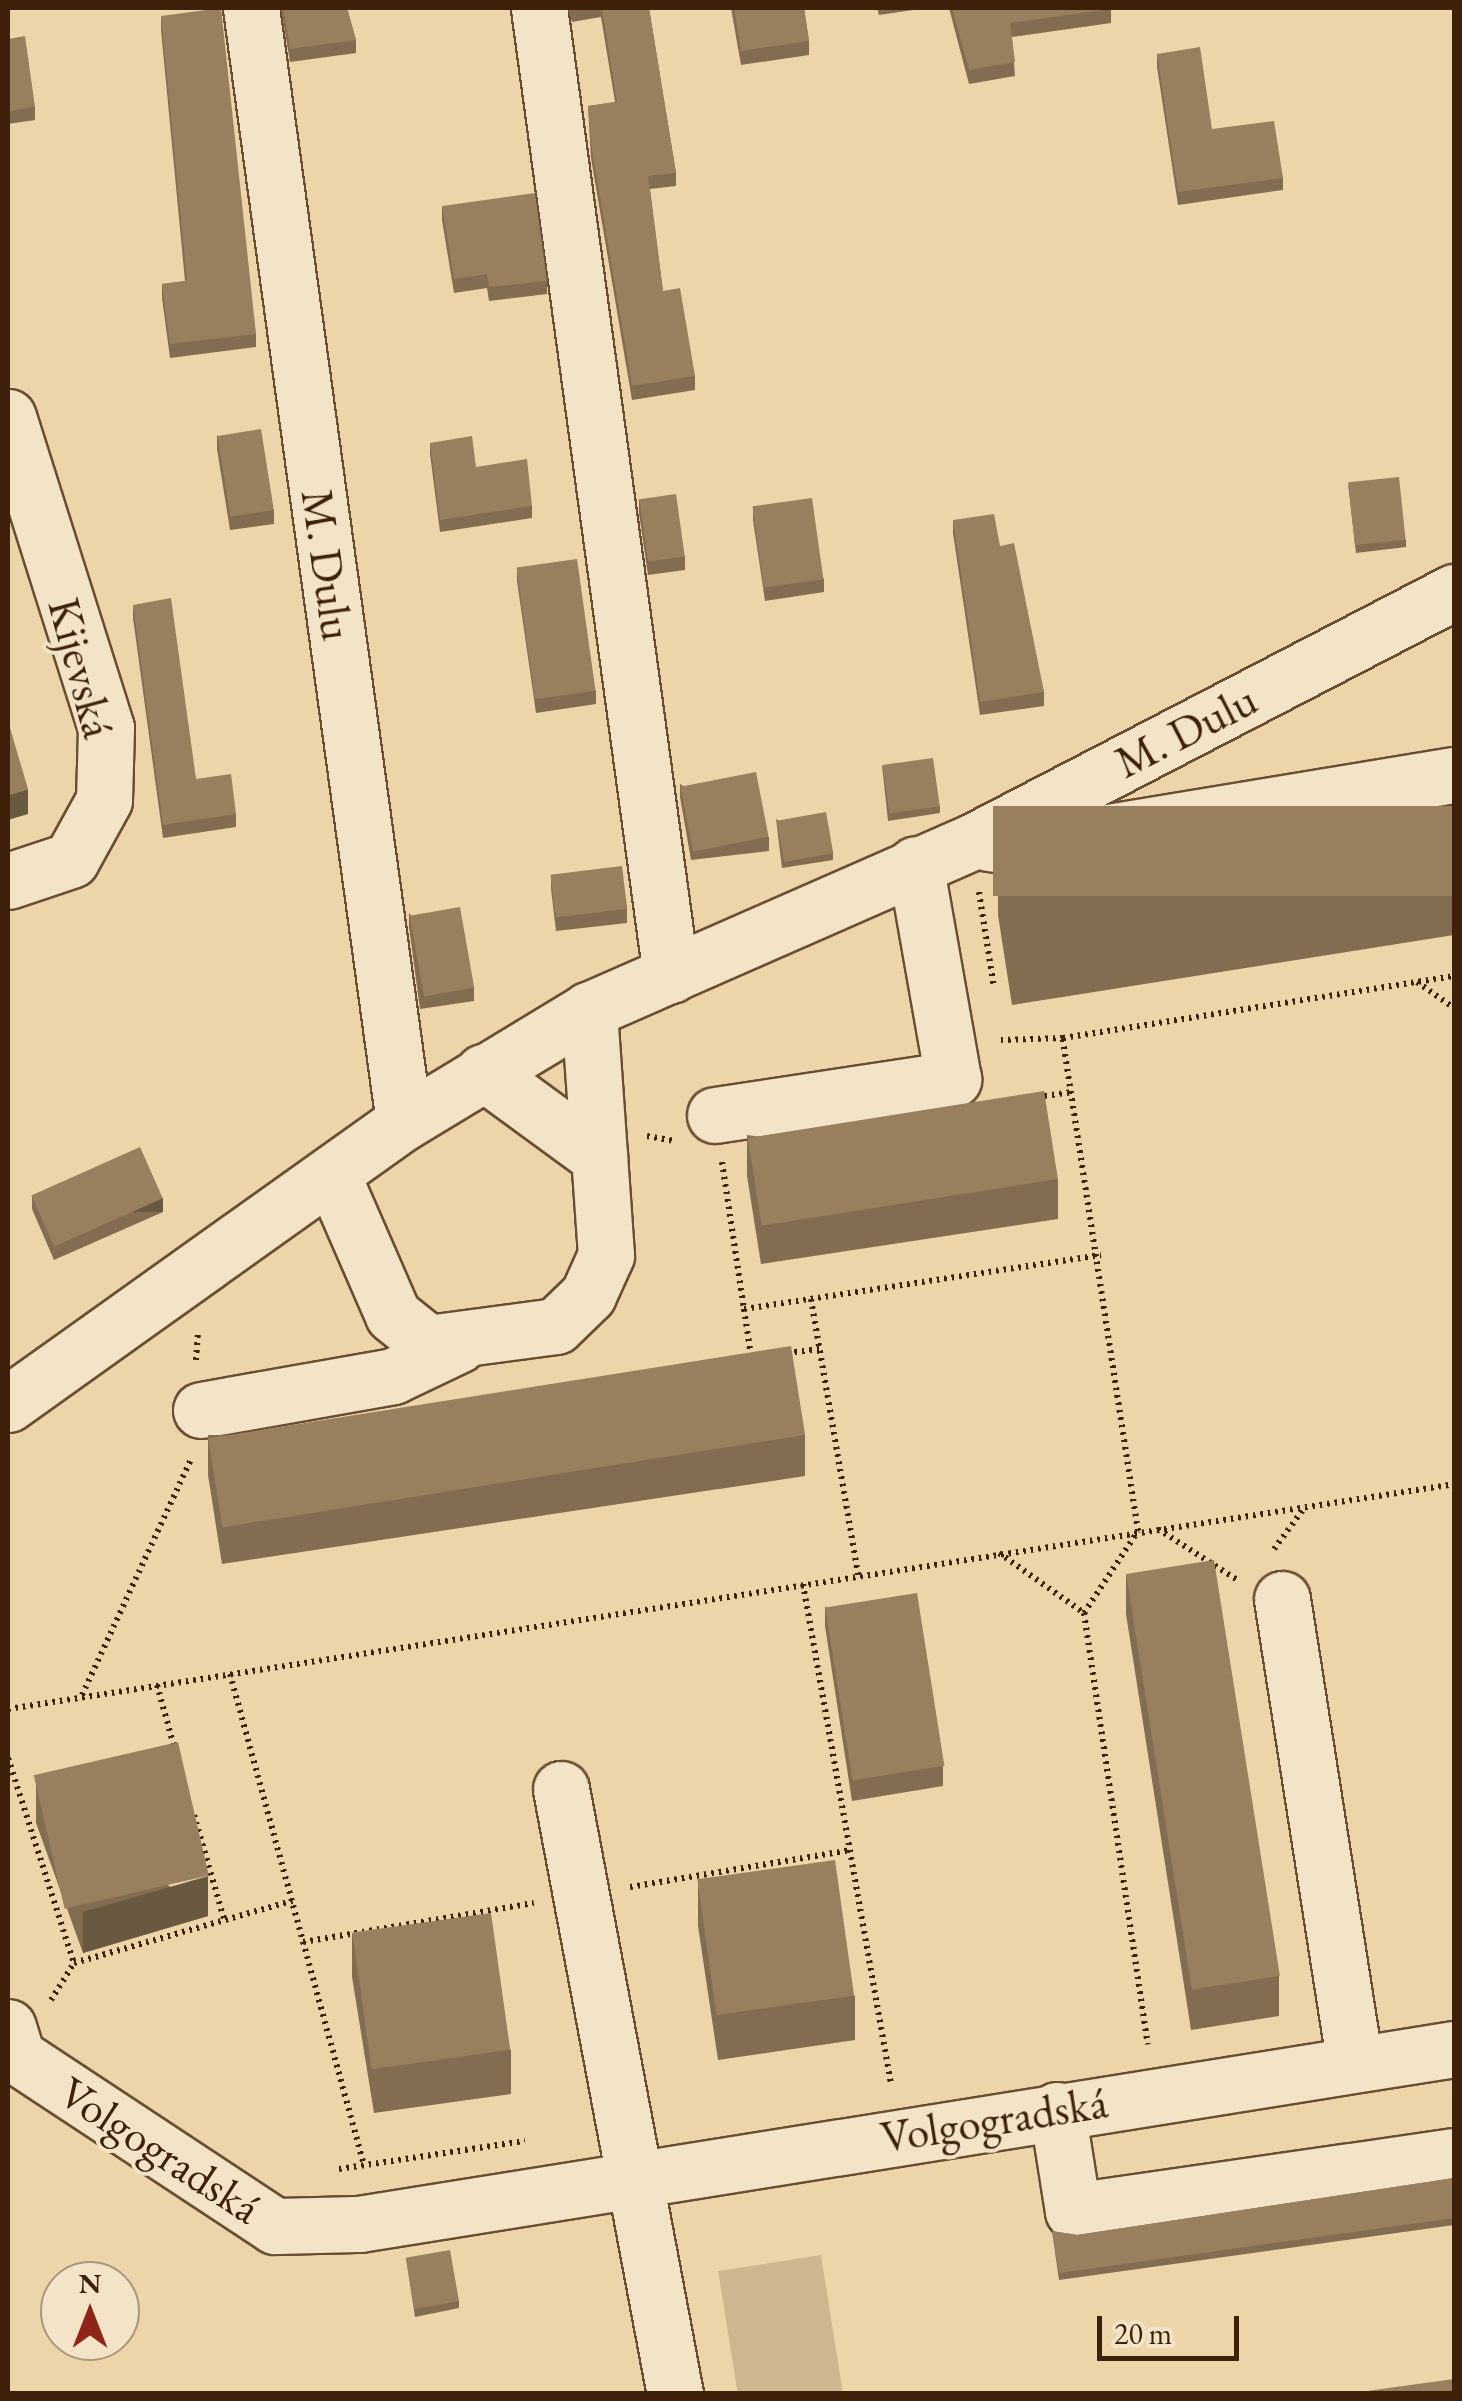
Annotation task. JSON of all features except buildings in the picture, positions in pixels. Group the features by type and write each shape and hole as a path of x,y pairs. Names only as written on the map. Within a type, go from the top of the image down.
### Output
{"street":[{"name":"M. Dulu","path":"250,8 404,1122"},
{"path":"539,8 671,974"},
{"name":"Kijevská","path":"8,416 23,528 106,728 104,800 71,860 8,882"},
{"name":"M. Dulu","path":"8,1404 333,1177 404,1122 589,1010 974,840 1454,592"},
{"name":"M. Dulu","path":"974,840 1018,847 1454,776"},
{"path":"717,1132 953,1078 915,864"},
{"path":"196,1413 393,1376 458,1345 556,1326 588,1295 606,1255 589,1010"},
{"path":"483,1072 598,1142"},
{"path":"333,1177 393,1315 428,1342 458,1345"},
{"path":"1266,1579 1354,2064"},
{"path":"561,1790 675,2394"},
{"name":"Volgogradská","path":"8,2027 17,2056 275,2226 359,2224 634,2176 1454,2048"},
{"path":"1056,2110 1073,2211 1454,2156"}],"path":[{"path":"974,840 996,1006"},
{"path":"1002,1045 1454,976"},
{"path":"1416,981 1454,1008"},
{"path":"999,1026 1004,1064"},
{"path":"1063,1038 1100,1255 1138,1531 1084,1613 1148,2044"},
{"path":"1024,1099 1073,1092"},
{"path":"598,1142 717,1132 751,1358"},
{"path":"744,1309 1100,1255"},
{"path":"82,1696 196,1413 204,1268"},
{"path":"811,1299 858,1575"},
{"path":"732,1360 820,1349"},
{"path":"8,1709 1454,1484"},
{"path":"1157,1528 1266,1579 1306,1506"},
{"path":"998,1553 1084,1613"},
{"path":"802,1584 891,2084"},
{"path":"230,1674 364,2165"},
{"path":"157,1685 181,1770"},
{"path":"8,1758 74,1963 292,1900"},
{"path":"192,1807 224,1920"},
{"path":"26,1814 43,1809"}],"shaded area":[{"path":"821,2255 843,2393 738,2394 718,2271"}]}
